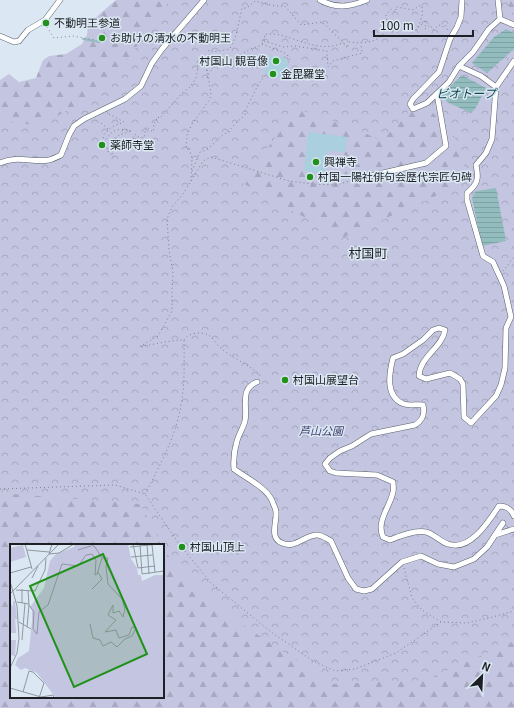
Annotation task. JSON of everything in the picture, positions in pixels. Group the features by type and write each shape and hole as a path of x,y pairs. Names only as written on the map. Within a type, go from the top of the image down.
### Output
{"street":[{"path":"0,36 16,42 19,41 33,27 44,21 60,0"},
{"path":"0,163 5,161 26,159 49,160 61,155 71,129 74,126 84,119 125,99 142,86 152,63 162,48 204,0"},
{"path":"320,0 330,6 341,7 367,0"},
{"path":"462,0 461,17 447,48 439,72 413,99 410,104 413,109 427,103 449,82 459,66 473,52 490,29 500,19"},
{"path":"498,0 500,19"},
{"path":"500,19 514,25"},
{"path":"514,61 496,87 492,138 486,153 476,165 478,177 473,188 468,193 467,200 483,256 493,262 504,286 511,317 506,328 505,368 501,385 496,396 471,423 464,418 463,384 460,379 450,372 426,379 419,376 420,369 427,356 444,338 445,330 440,328 433,330 423,340 403,354 393,358 389,374 391,394 395,398 405,405 423,405 425,412 421,421 415,426 371,434 352,446 340,451 330,458 325,464 330,470 336,472 377,475 393,482 394,491 381,523 380,531 383,537 390,540 403,534 426,532 448,544 458,546 469,541 482,529 499,506 506,506 512,511 514,516"},
{"path":"459,66 481,76 496,87"},
{"path":"357,179 426,163 446,146 437,94"},
{"path":"257,382 250,386 247,391 245,404 246,418 237,441 233,458 234,470 261,488 273,501 276,513 275,534 278,540 283,544 290,544 319,535 331,541 348,578 356,589 364,591 372,589 402,562 421,556 438,564 454,567 474,559 487,547 502,523"},
{"path":"495,535 514,529"}],"path":[{"path":"207,78 209,50 213,52 230,49 236,35 242,8 247,8 255,1 274,6 285,6 301,25 322,22 346,46"},
{"path":"346,46 347,48 349,42 361,44 376,39 382,35 387,28 385,17 391,9 395,12 395,8 397,7 413,10 420,4 423,9 421,20 416,30 426,20 424,29 430,25 433,30 439,25 442,28 444,25 452,36"},
{"path":"44,21 54,38 73,36 96,40"},
{"path":"207,78 209,73 220,61 230,61 261,44 265,38 264,35 280,35 317,46 335,46 342,43 346,46"},
{"path":"264,41 283,47 295,46 327,51 328,67 333,61 362,53 361,44"},
{"path":"261,44 287,54 290,61 288,62"},
{"path":"102,145 111,132 120,129 132,131 119,135 114,139 108,152 114,157 110,149 118,149 118,143 133,139 135,134 138,137 144,138 146,128 153,132 153,124 156,122 156,116 160,118 174,104 183,92 190,87 196,78 198,67 197,60 201,58 206,66 207,78 211,93 210,99 192,124 188,135 186,148 188,149 189,146 192,159 191,182"},
{"path":"191,182 192,172 200,152 204,151 223,134 229,132 232,126 245,115 245,111 259,83 267,74"},
{"path":"104,142 103,136 108,129 114,125 124,122 108,114"},
{"path":"101,123 108,129"},
{"path":"257,382 260,375 221,349 208,334 192,334 184,340 174,340 166,343 140,347 158,336 172,311 173,273 169,250 167,219 172,207 183,194 203,161 210,157 278,178 297,182 336,186 357,179"},
{"path":"499,277 514,257"},
{"path":"145,494 165,456 177,424 183,398 184,340"},
{"path":"0,489 115,485 145,494 179,544 211,583 271,632 313,661 335,671 355,669 396,653 441,622"},
{"path":"402,562 412,598 422,610 441,622 467,623 514,611"}],"green space":[{"name":"芦山公園","path":"116,0 514,0 514,708 0,708 0,80 9,74 19,82 36,78 43,60 49,56 66,54 82,44 87,35 88,24"},
{"name":"芦山公園","path":"170,0 507,0 510,11 514,13 514,641 426,680 332,684 234,619 174,566 164,548 164,544 162,544 140,504 0,493 0,356 3,352 0,350 0,120 39,126 106,89","holes":["420,99 453,134 465,163 460,185 342,238 241,182 298,109 358,130 382,141"]}],"water":[{"path":"506,29 514,33 514,49 487,73 472,63 494,37"},
{"name":"ビオトープ","path":"462,75 486,88 475,109 471,113 447,102 441,95"},
{"path":"496,188 506,241 482,246 472,198 476,191"}],"building":[{"path":"271,55 285,58 289,64 281,76 277,78 264,73 266,64"},
{"name":"興禅寺","path":"308,132 347,137 345,152 327,151 326,171 333,172 330,184 318,182 318,173 304,171"}],"waterway":[{"path":"83,39 100,42"}],"place":[{"name":"不動明王参道","path":"46,23"},
{"name":"お助けの清水の不動明王","path":"102,38"},
{"name":"村国山 観音像","path":"276,61"},
{"name":"金毘羅堂","path":"273,74"},
{"name":"薬師寺堂","path":"102,145"},
{"name":"興禅寺","path":"316,162"},
{"name":"村国一陽社俳句会歴代宗匠句碑","path":"310,177"},
{"name":"村国山展望台","path":"285,380"},
{"name":"村国山頂上","path":"182,547"}],"district":[{"name":"村国町","path":"368,253"}]}
